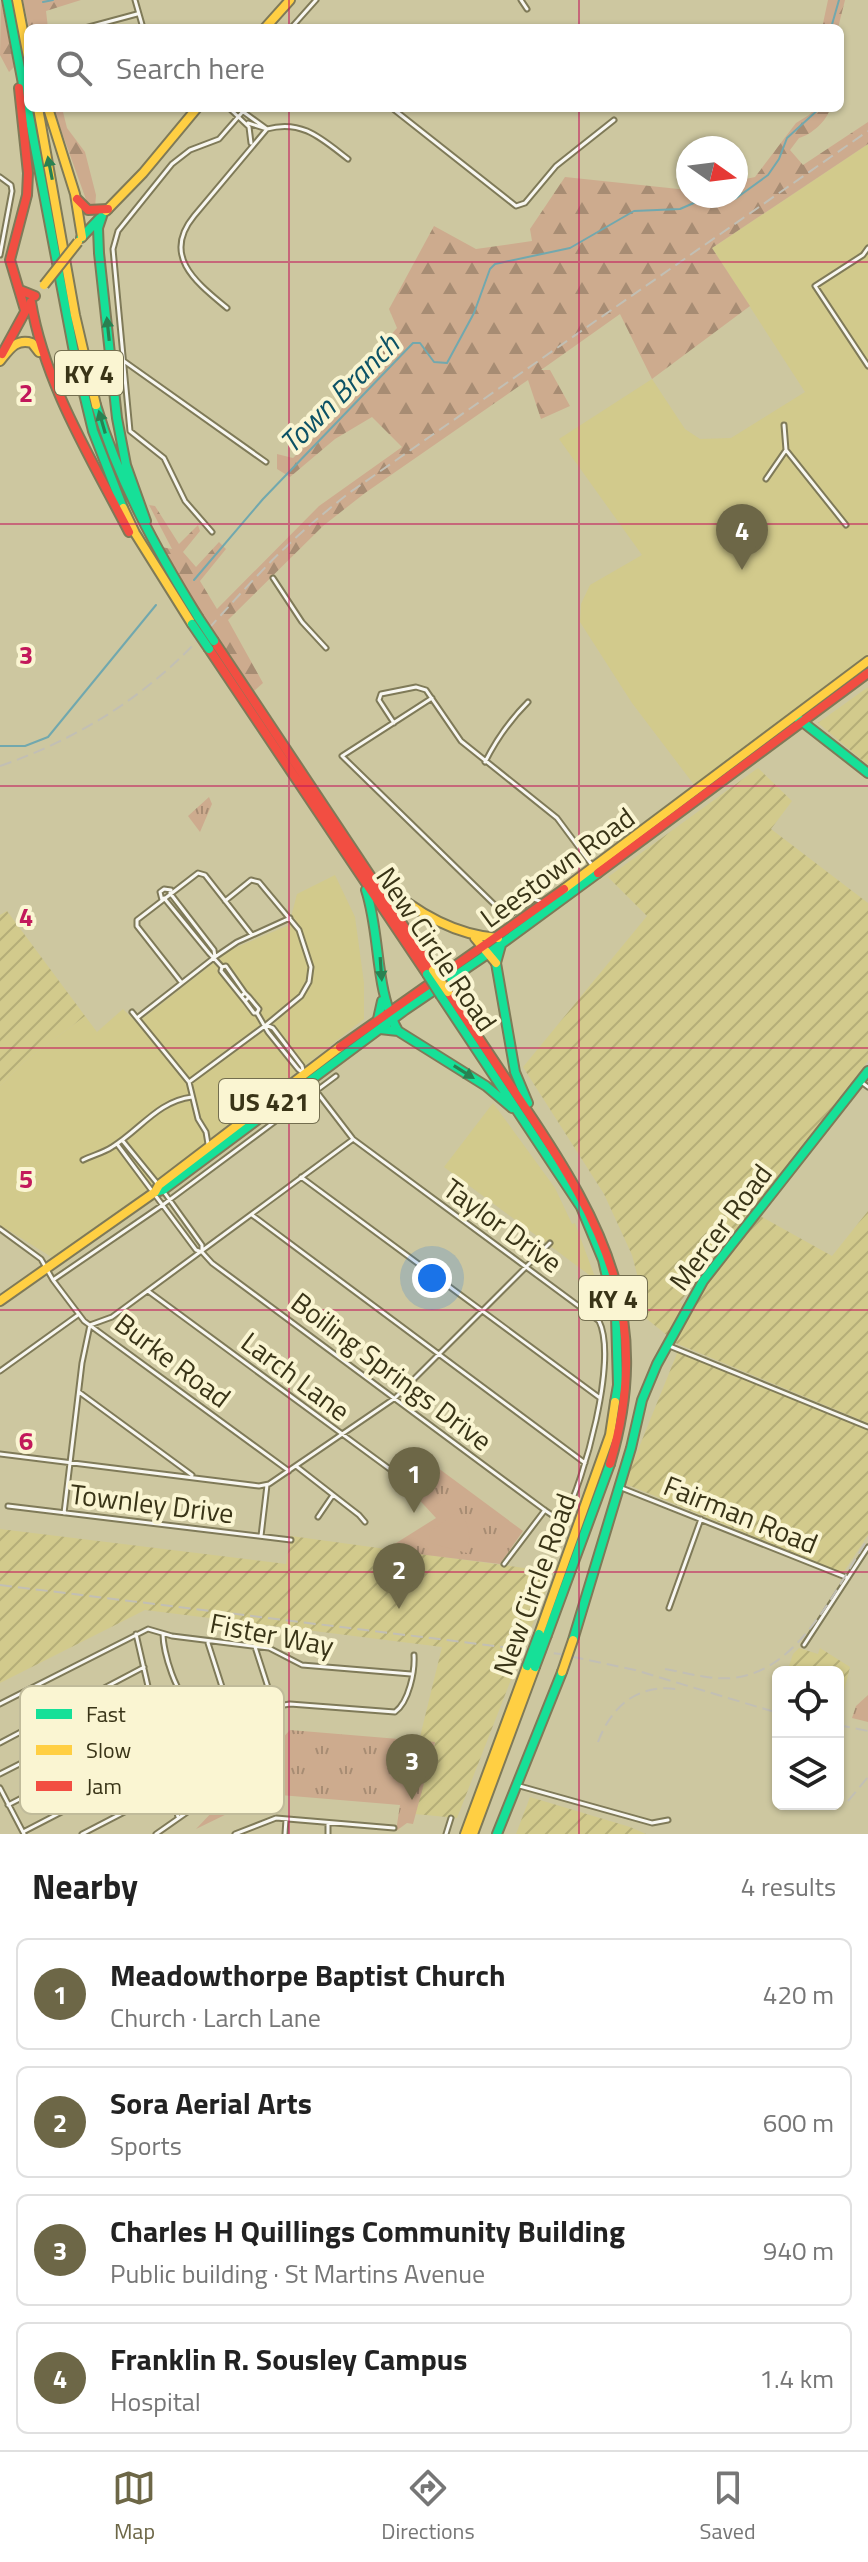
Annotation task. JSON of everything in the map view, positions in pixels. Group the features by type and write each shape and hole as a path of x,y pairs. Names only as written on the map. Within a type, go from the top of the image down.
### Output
{"main road":[{"path":"269,24 290,0"},
{"path":"13,1 26,24"},
{"path":"13,1 24,42"},
{"name":"New Circle Road","path":"13,1 24,85"},
{"path":"22,75 19,89 28,187 10,258 19,290 31,303"},
{"name":"New Circle Road","path":"29,112 85,403 114,488 149,558 361,861 430,972"},
{"name":"New Circle Road","path":"39,112 94,394 107,438 125,487 151,541 195,620"},
{"path":"49,112 75,194 81,238"},
{"path":"0,360 44,285 81,238 143,173 194,112"},
{"path":"75,194 84,208 105,213"},
{"path":"105,213 98,228 99,253 117,418 126,465 151,541"},
{"path":"81,238 95,241 99,253"},
{"path":"19,290 31,303 36,331 53,382 108,495 136,544 149,558"},
{"path":"0,360 14,344 24,340 32,343 45,359"},
{"name":"New Circle Road","path":"212,645 360,875 584,1197 611,1260 623,1309 627,1353 625,1394 618,1436 465,1834"},
{"name":"Leestown Road","path":"159,1189 225,1135 596,871 799,718 868,661"},
{"name":"Leestown Road","path":"799,718 868,673"},
{"path":"799,718 868,773"},
{"path":"361,861 396,896 474,937 500,942 496,963 517,1081 542,1139"},
{"path":"360,875 376,925 383,997 398,1031"},
{"path":"474,937 496,963"},
{"path":"383,997 379,1024 398,1031 493,1090 542,1139"},
{"name":"Mercer Road","path":"497,1834 588,1599 646,1389 667,1345 703,1281 864,1084 868,1071"},
{"name":"Leestown Road","path":"0,1301 159,1189 306,1077"},
{"name":"New Circle Road","path":"473,1834 531,1666"}],"street":[{"path":"135,0 141,24"},
{"path":"295,24 316,0"},
{"path":"521,0 527,9"},
{"path":"100,24 137,14"},
{"path":"243,112 251,131 251,146"},
{"path":"243,112 267,129"},
{"path":"212,532 181,495 164,458 130,431 112,253 116,234 179,157 219,139 243,112"},
{"path":"397,112 516,206 520,206 556,166 614,120"},
{"path":"246,122 267,129 299,127 312,131 348,159"},
{"path":"227,308 189,274 183,259 182,237 185,226 267,129"},
{"path":"0,177 11,185 12,193 0,251"},
{"path":"868,248 863,255 815,286 868,366"},
{"path":"121,359 266,462"},
{"path":"784,425 786,450 846,525"},
{"path":"766,479 786,450"},
{"path":"273,578 302,622 326,648"},
{"path":"394,723 379,700 384,692 416,687 426,690 461,741 557,818 596,871"},
{"path":"432,698 342,756 500,910 511,914 534,899 548,906"},
{"path":"485,762 512,717 528,702"},
{"path":"171,892 200,873 205,875 252,935"},
{"path":"189,1082 301,996 309,982 309,953 299,930 256,880 251,880 225,901"},
{"path":"164,889 171,892 214,950 215,957 160,892 164,889"},
{"path":"163,899 138,918 137,926 181,982"},
{"path":"137,1018 215,957 252,935 290,918"},
{"name":"Taylor Drive","path":"215,957 222,967 226,966 254,1013 353,1139 599,1321 603,1343 600,1398 585,1463 562,1519"},
{"path":"132,1012 189,1082 198,1119 208,1140 205,1151"},
{"path":"53,1280 170,1200 336,1076"},
{"path":"83,1160 117,1144 159,1109 194,1097"},
{"path":"206,1132 219,1137 225,1135"},
{"path":"64,1513 87,1332 91,1324 106,1321 353,1139"},
{"path":"122,1140 159,1189"},
{"path":"117,1144 159,1189"},
{"path":"301,1177 600,1398"},
{"name":"Boiling Springs Drive","path":"159,1189 202,1245 202,1252"},
{"name":"Boiling Springs Drive","path":"159,1189 164,1204 195,1249 212,1263 545,1510 562,1519"},
{"path":"252,1215 585,1463"},
{"path":"0,1229 33,1252 48,1269"},
{"path":"0,1454 267,1485 395,1398 550,1243"},
{"name":"Burke Road","path":"48,1269 78,1315 289,1471"},
{"name":"Larch Lane","path":"148,1291 421,1492"},
{"path":"0,1371 78,1315"},
{"path":"667,1345 868,1427"},
{"path":"79,1392 195,1477"},
{"path":"296,1466 365,1522"},
{"path":"261,1536 267,1485"},
{"name":"Fairman Road","path":"619,1487 848,1578"},
{"path":"318,1517 333,1495"},
{"name":"Townley Drive","path":"8,1506 291,1540"},
{"path":"504,1564 545,1510"},
{"path":"669,1608 701,1519"},
{"path":"804,1645 868,1547"},
{"name":"Fister Way","path":"36,1686 148,1629 163,1634 278,1650 302,1665 411,1674"},
{"path":"136,1634 148,1686"},
{"path":"163,1634 177,1686"},
{"path":"208,1641 222,1686"},
{"path":"255,1647 268,1686"},
{"path":"284,1705 392,1713 404,1704 414,1655"},
{"path":"108,1686 144,1667"},
{"name":"Fister Way","path":"0,1704 20,1694"},
{"path":"0,1743 20,1732"},
{"path":"0,1774 20,1764"},
{"path":"516,1785 652,1823 668,1820"},
{"path":"0,1788 24,1833 58,1814"},
{"path":"8,1805 20,1799"},
{"path":"82,1834 121,1814"},
{"path":"178,1814 179,1819"},
{"path":"156,1834 186,1814"},
{"path":"446,1834 451,1818"},
{"path":"235,1834 269,1819 394,1828"},
{"path":"285,1834 286,1819"},
{"path":"328,1823 328,1834"}],"shaded area":[{"path":"868,144 868,659 695,786 632,703 580,622 581,604 590,585 642,555 559,439 652,379 685,429 700,439 731,438 805,392 712,248"},
{"path":"868,687 868,765 818,723"},
{"path":"758,768 792,801 771,829 868,903 868,1061 680,1302 683,1305 668,1336 637,1311 644,1301 632,1255 604,1194 523,1067 647,916 608,877"},
{"path":"335,875 355,917 364,983 364,1019 144,1192 53,1258 0,1225 0,1086 24,1062 85,1016 97,1032 123,1009 137,1023 230,950 289,925 297,894"},
{"path":"7,911 85,1016 24,1062 0,1086 0,915"},
{"path":"493,1103 555,1188 572,1224 575,1223 596,1280 444,1167"},
{"path":"868,1211 868,1423 673,1342 695,1299 760,1216 832,1256"},
{"path":"678,1351 868,1430 868,1535 843,1573 625,1482"},
{"path":"0,1529 286,1564 291,1536 553,1572 457,1818 415,1814 435,1743 419,1741 442,1647 145,1610 0,1683"},
{"path":"799,1648 818,1654 820,1648 850,1667 844,1691 844,1666 789,1666"},
{"path":"530,1797 630,1827 646,1834 516,1834"}],"green space":[{"path":"1,0 14,67 9,72 0,55"},
{"path":"23,0 81,0 46,11 48,24 28,24"},
{"path":"828,0 845,0 839,24 823,24"},
{"path":"54,112 63,112 67,128 85,152 96,195 95,208 88,205"},
{"path":"812,112 829,112 790,150 803,165 868,122 868,144 712,248 750,306 652,379 620,314 541,370 550,370 570,406 541,419 528,380 365,493 323,526 228,620 263,683 254,691 212,631 161,547 172,549 149,505 155,506 179,544 198,525 200,531 183,552 196,567 219,542 226,549 200,581 217,609 319,506 402,447 372,417 335,439 290,477 277,469 277,454 293,458 337,416 345,403 335,396 397,328 389,309 434,226 476,249 532,241 530,229 565,177 676,189 676,208 748,208 748,178 755,177 796,123"},
{"path":"209,797 212,804 200,832 188,816"},
{"path":"434,1465 523,1531 500,1564 385,1550 436,1518 412,1492"},
{"path":"458,1511 468,1530 467,1553 430,1543 429,1534"},
{"path":"868,1695 868,1722 852,1718 856,1706"},
{"path":"290,1730 435,1742 413,1824 407,1823 396,1831 400,1805 284,1795 284,1736"},
{"path":"210,1814 227,1814 196,1829"}],"waterway":[{"path":"43,2 53,0"},
{"name":"Town Branch","path":"832,24 839,0"},
{"name":"Town Branch","path":"194,580 263,499 413,343 420,343 434,362 447,363 474,313 490,269 495,264 570,248 634,211 680,209 696,202 735,199 768,175 779,159 787,138 816,112"},
{"name":"Town Branch","path":"0,746 25,746 48,737 156,605"}],"railway":[{"path":"0,766 84,728 142,691 186,652 280,553 349,493 868,131"},
{"path":"665,1669 732,1678 756,1672 777,1661 813,1625 868,1539"},
{"path":"0,1585 560,1654 635,1670 772,1711"},
{"path":"598,1742 610,1718 627,1700 649,1690 676,1689"},
{"path":"844,1726 868,1731"},
{"path":"848,1801 868,1777"}],"traffic: fast":[{"path":"7,0 24,89"},
{"path":"28,112 74,352 93,431 123,508"},
{"path":"102,216 98,228 99,253 117,418 126,465 146,521"},
{"path":"81,238 99,219"},
{"path":"96,405 116,461 140,514 198,617"},
{"path":"198,617 214,641"},
{"path":"192,624 209,649"},
{"path":"795,716 868,773"},
{"path":"156,1192 163,1190 405,1010 598,873"},
{"path":"366,890 381,980 398,1031"},
{"path":"501,945 496,963 515,1072 528,1103"},
{"path":"427,974 441,996"},
{"path":"441,996 581,1207 603,1260 616,1316 618,1385 615,1402"},
{"path":"378,1019 382,1001"},
{"path":"380,1029 398,1031 486,1086 512,1108"},
{"path":"573,1640 631,1448 642,1400 657,1364 703,1281 868,1071"},
{"path":"547,1635 610,1464"},
{"path":"527,1666 539,1634"},
{"path":"535,1667 547,1635"},
{"path":"497,1834 562,1672"}],"traffic: slow":[{"path":"17,0 24,36"},
{"path":"269,24 290,0"},
{"path":"39,112 75,315 96,405"},
{"path":"49,112 75,194 82,237"},
{"path":"106,211 143,173 194,112"},
{"path":"44,285 78,242"},
{"path":"0,361 13,346 22,342 32,343 39,352"},
{"path":"123,508 135,533 192,624"},
{"path":"564,889 868,661"},
{"path":"378,879 434,919 465,932 498,938"},
{"path":"475,938 496,963"},
{"path":"433,970 448,992"},
{"path":"0,1301 155,1192 159,1185 340,1047"},
{"path":"539,1634 610,1435 615,1402"},
{"path":"562,1672 573,1640"},
{"path":"465,1834 527,1666"},
{"path":"473,1834 535,1667"}],"traffic: jam":[{"path":"19,88 28,173 27,195 10,260 25,310"},
{"path":"77,199 88,210 108,209"},
{"path":"20,290 35,296"},
{"path":"31,302 58,392 129,532"},
{"path":"2,354 26,310"},
{"path":"214,641 433,970"},
{"path":"209,649 427,974"},
{"path":"598,873 868,673"},
{"path":"340,1047 564,889"},
{"path":"448,992 554,1152 599,1235 614,1276 623,1319 626,1364 622,1412 610,1464"}],"place":[{"name":"Franklin R. Sousley Campus","path":"742,570"},
{"name":"Meadowthorpe Baptist Church","path":"414,1513"},
{"name":"Sora Aerial Arts","path":"399,1609"},
{"name":"Charles H Quillings Community Building","path":"412,1800"}]}
